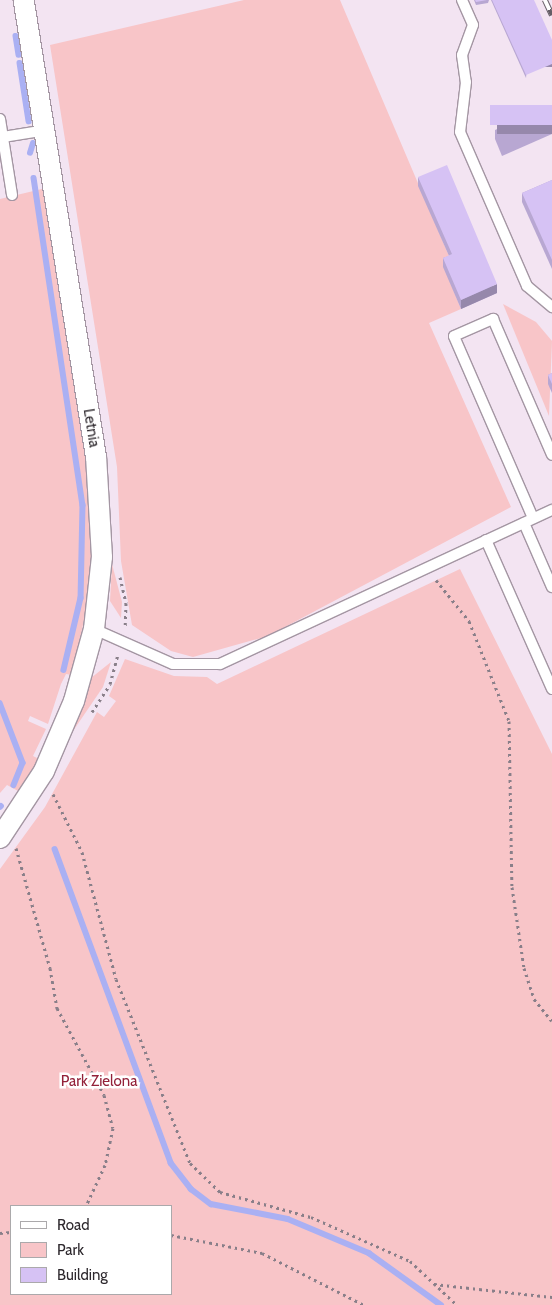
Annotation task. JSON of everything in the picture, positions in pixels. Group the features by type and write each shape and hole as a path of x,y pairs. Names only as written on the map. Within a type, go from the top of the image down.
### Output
{"street":[{"name":"Letnia","path":"7,840 53,752 74,701 94,629 102,566 101,499 46,130 24,0"}],"lane":[{"path":"462,0 473,25 462,55 466,82 460,132 527,286 552,307"},
{"path":"0,119 12,195"},
{"path":"3,137 46,130"},
{"path":"552,455 494,319 454,336 528,521 552,587"},
{"path":"94,629 173,664 209,666 238,657 552,510"},
{"path":"486,540 552,689"}],"path":[{"path":"426,568 469,622 509,721 512,886 524,968 534,999 552,1021"},
{"path":"50,789 82,852 116,979 190,1163 220,1192 311,1217 410,1261 457,1305"},
{"path":"7,840 50,968 57,1008 104,1096 113,1128 106,1164 86,1205"},
{"path":"172,1235 262,1253 364,1305"},
{"path":"433,1284 552,1297"}],"green space":[{"path":"244,0 340,0 452,263 444,267 461,309 429,323 511,507 268,636 193,657 171,651 132,625 121,561 117,467 50,45"},
{"path":"46,188 90,484 93,545 89,597 72,675 66,674 61,684 48,724 30,716 28,721 46,729 33,756 39,759 20,792 7,785 0,793 0,199"},
{"path":"503,304 536,322 552,341 549,416"},
{"path":"112,564 122,602 121,618 110,601"},
{"name":"Park Zielona","path":"460,569 552,754 552,1305 0,1305 0,869 45,807 97,712 104,717 116,701 109,696 125,659 174,676 207,677 217,684"},
{"path":"111,662 103,687 73,731 91,678"}],"building":[{"path":"492,0 534,0 552,40 552,64 526,75"},
{"path":"490,105 552,105 552,125 490,125"},
{"path":"447,165 497,284 461,300 443,258 452,254 418,177"},
{"path":"552,180 552,260 522,193"},
{"path":"552,373 552,384 548,375"}],"waterway":[{"path":"16,36 19,55"},
{"path":"20,63 29,121"},
{"path":"30,153 33,143"},
{"path":"34,178 83,505 81,598 64,670"},
{"path":"0,703 23,763 14,785"},
{"path":"55,849 171,1163 191,1189 211,1204 288,1219 369,1253 441,1305"}],"railway":[{"path":"545,0 552,15"}]}
